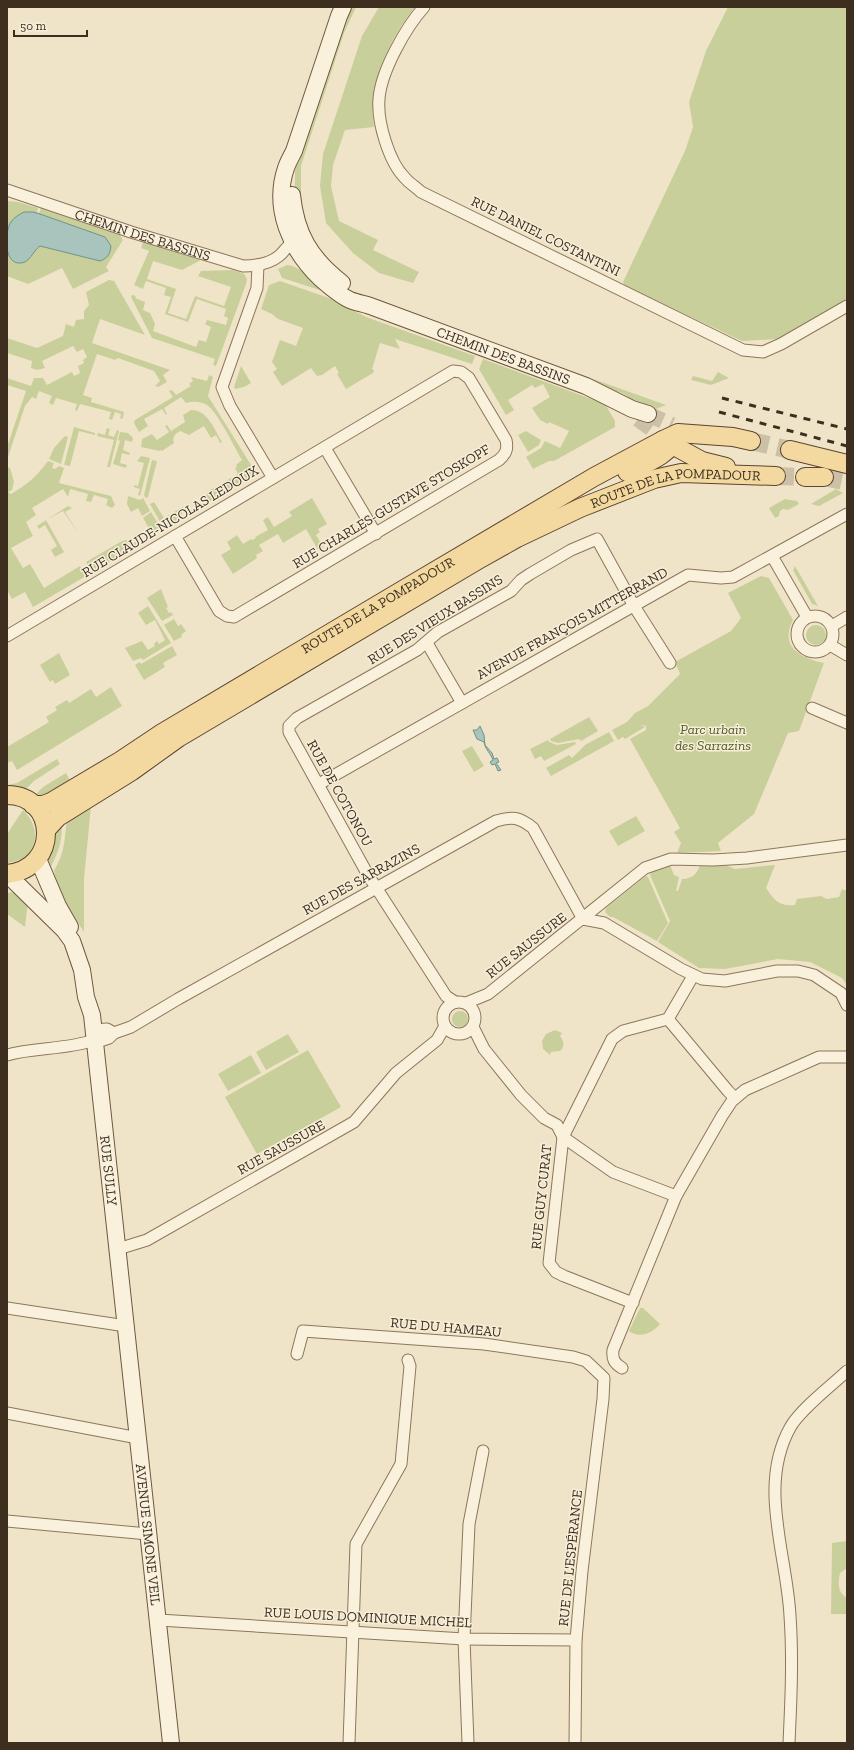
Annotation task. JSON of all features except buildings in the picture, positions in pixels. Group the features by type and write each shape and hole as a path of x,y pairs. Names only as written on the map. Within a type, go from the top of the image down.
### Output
{"main road":[{"path":"467,566 474,555 598,487 663,454 668,435 733,437 751,441"},
{"name":"ROUTE DE LA POMPADOUR","path":"33,805 43,805 51,802 120,761 162,733 594,477 668,435 702,461 757,475"},
{"path":"790,450 847,464"},
{"name":"ROUTE DE LA POMPADOUR","path":"46,830 58,817 132,771 178,738 467,566 517,538 580,508 654,479 681,473 757,475"},
{"path":"757,475 776,476"},
{"path":"805,477 824,477"},
{"path":"7,795 18,796 33,805 43,819 46,830 46,843 38,859 26,870 7,874"}],"street":[{"path":"302,247 291,188 294,151 343,7"},
{"name":"RUE DANIEL COSTANTINI","path":"424,7 411,24 399,44 384,78 379,99 380,120 388,149 404,178 421,192 743,350 763,352 781,344 847,306"},
{"name":"CHEMIN DES BASSINS","path":"7,190 132,232 242,266 258,265 279,256 292,257 302,247 334,277 373,307 586,386 639,414"},
{"name":"RUE CLAUDE-NICOLAS LEDOUX","path":"7,636 273,478 230,406 222,388 257,288 258,265"},
{"name":"RUE CHARLES-GUSTAVE STOSKOPF","path":"175,536 219,610 227,616 234,617 499,460 505,454 508,446 503,434 469,378 461,372 453,371 273,478"},
{"path":"324,448 376,534"},
{"name":"AVENUE FRANÇOIS MITTERRAND","path":"319,784 688,575 721,578 733,576 847,514"},
{"name":"RUE DES VIEUX BASSINS","path":"289,726 297,718 417,650 441,630 511,591 521,580 571,550 597,539 634,606"},
{"path":"772,556 807,617"},
{"path":"634,606 670,663"},
{"path":"818,616 824,618 832,626 833,639 826,649 814,652 803,648 797,638 799,626 807,617 818,616"},
{"path":"832,626 847,617"},
{"path":"427,643 462,703"},
{"path":"830,644 847,655"},
{"path":"812,708 847,723"},
{"name":"RUE DE COTONOU","path":"289,726 289,732 376,888 454,1002"},
{"name":"RUE DES SARRAZINS","path":"7,1055 32,1050 65,1047 93,1032 107,1029 114,1033 131,1027 178,998 496,821 508,817 521,819 533,828 584,919"},
{"name":"RUE SAUSSURE","path":"454,1002 488,994 584,919 646,868 671,858 713,860 748,858 847,845"},
{"name":"RUE SULLY","path":"38,859 58,906 83,947 88,960 93,996 93,1032"},
{"name":"RUE SULLY","path":"7,874 64,930 72,941 82,970 93,1032 126,1326"},
{"path":"584,919 604,923 693,976 712,981 725,981 777,971 798,971 814,976 841,993 847,1005"},
{"path":"693,976 668,1018 728,1091 736,1098"},
{"name":"RUE SAUSSURE","path":"474,1022 488,994"},
{"path":"484,1049 454,1031 443,1019 454,1002 474,1011 474,1022 484,1049 521,1095 544,1118 557,1125 563,1137 613,1172 676,1196"},
{"name":"RUE GUY CURAT","path":"633,1303 564,1276 556,1272 549,1263 563,1137 612,1039 623,1031 668,1018"},
{"path":"454,1031 470,1031 474,1022"},
{"name":"RUE SAUSSURE","path":"118,1249 147,1240 349,1126 365,1112 396,1073 437,1040 454,1031"},
{"path":"622,1368 614,1362 612,1355 613,1350 676,1196 722,1116 736,1098 745,1090 819,1057 847,1058"},
{"path":"7,1308 126,1326"},
{"name":"AVENUE SIMONE VEIL","path":"126,1326 148,1534 159,1620 171,1743"},
{"name":"RUE DU HAMEAU","path":"296,1354 303,1331 484,1344 573,1357 586,1361 604,1378"},
{"path":"349,1743 356,1544 401,1464 410,1366 408,1360"},
{"path":"789,1743 790,1615 774,1489 776,1467 782,1445 792,1425 810,1405 847,1371"},
{"name":"RUE DE L'ESPÉRANCE","path":"575,1743 576,1640 582,1571 601,1416 604,1378"},
{"path":"7,1413 138,1438"},
{"path":"468,1743 464,1639 469,1524 483,1451"},
{"path":"7,1521 148,1534"},
{"name":"RUE LOUIS DOMINIQUE MICHEL","path":"159,1620 464,1639 576,1640"}],"green space":[{"path":"352,7 356,7 344,33 301,166 301,202 295,192 295,169 331,59"},
{"path":"379,7 415,7 405,20 382,63 374,95 374,127 345,130 333,165 331,186 339,221 378,240 373,250 419,272 413,283 379,273 353,253 326,223 320,186 323,154 362,36"},
{"path":"728,7 847,7 847,299 778,339 742,341 625,286 623,282 685,151 693,127 689,102 706,51"},
{"path":"7,201 18,202 38,208 37,212 39,213 41,208 120,235 123,240 106,267 109,271 73,289 62,268 28,284 7,276"},
{"path":"143,242 201,260 182,270 153,261 147,279 176,289 168,313 186,319 195,296 224,306 231,287 198,276 201,271 233,270 244,274 247,279 216,366 213,365 215,359 152,338 131,297 132,295 136,296 135,298 145,302 143,310 150,313 155,324 153,331 196,347 199,340 206,342 211,327 205,324 207,320 226,325 228,318 224,316 226,309 197,299 188,322 165,314 171,297 164,295 166,288 146,281 143,289 134,285 149,251 141,248"},
{"path":"287,265 301,271 320,290 282,278 278,269"},
{"path":"109,280 114,281 145,335 100,319 92,343 170,370 163,375 167,382 158,387 155,386 160,381 154,371 118,358 115,360 97,354 83,395 92,398 91,402 124,412 123,418 120,419 121,414 115,412 112,420 109,419 111,412 80,404 77,411 75,410 77,404 56,398 53,405 49,403 52,396 39,391 36,399 32,397 25,406 7,460 7,447 26,391 7,385 7,378 31,386 34,378 43,378 47,385 72,372 74,376 80,373 78,366 84,363 83,360 87,357 83,349 77,352 73,346 42,361 45,368 37,370 31,368 32,361 7,353 7,338 37,348 63,336 66,324 74,327 76,320 84,319 84,311 89,305 86,292"},
{"path":"280,281 329,298 366,317 475,356 472,364 395,339 400,349 380,343 372,369 374,370 373,373 346,389 337,374 339,373 335,366 322,375 317,376 311,368 282,386 273,372 277,369 272,362 280,340 296,346 303,328 278,319 272,314 261,309 269,285"},
{"path":"406,312 666,405 649,412 624,394"},
{"path":"483,359 605,404 615,421 615,427 554,461 549,461 533,469 526,457 541,448 545,441 560,448 569,431 549,422 548,424 540,420 532,408 550,397 543,384 535,388 532,385 508,400 514,410 506,415 479,369"},
{"path":"241,366 251,383 244,387 235,389 234,387"},
{"path":"718,372 729,378 711,385 691,380 693,376 712,381"},
{"path":"209,375 213,377 208,396 256,473 186,516 188,510 191,510 205,501 207,492 238,474 235,468 237,467 236,465 242,460 221,422 216,414 207,405 196,402 186,403 181,397 164,408 167,414 166,415 162,409 144,419 148,426 139,432 134,423 135,420 173,397 169,391 172,390 176,395 191,386 189,384 193,381 191,377 207,381"},
{"path":"191,410 202,413 210,421 222,442 220,443 216,435 211,438 204,426 189,435 180,431 174,436 174,443 162,451 141,447 142,439 152,434 157,440 169,432 165,426 167,425 171,431 185,422 183,415"},
{"path":"74,427 95,433 95,435 79,431 70,466 64,465"},
{"path":"107,428 110,429 108,435 114,437 117,430 119,431 110,467 107,467 114,440 97,436 98,433 105,435"},
{"path":"526,431 541,440 539,445 528,452 518,435"},
{"path":"120,432 128,433 133,438 132,442 125,440 123,450 130,453 129,455 122,453 120,463 127,465 126,468 113,464 120,441 118,440"},
{"path":"65,436 68,437 61,464 49,459 54,448"},
{"path":"141,456 150,458 140,496 138,495 140,489 134,487 134,485 138,486 144,463 137,461"},
{"path":"152,460 157,461 148,497 146,498 144,495"},
{"path":"48,461 54,463 52,468 55,469 59,466 64,468 59,483 111,496 115,505 112,508 106,505 108,499 94,495 91,502 86,501 88,494 70,489 68,497 63,489 32,508 36,515 26,522 33,536 11,548 23,568 30,564 44,588 80,566 86,576 33,607 25,592 12,599 7,590 7,467 10,468 14,482 12,490 8,492 11,494 32,479"},
{"path":"836,489 843,493 819,506 811,504"},
{"path":"128,496 140,500 143,498 150,511 142,516 138,508 131,512 127,504"},
{"path":"312,498 327,524 318,529 320,532 316,535 323,547 318,550 306,529 283,543 278,534 259,545 263,551 256,555 257,558 233,574 221,555 231,549 227,542 237,535 243,544 256,538 255,537 268,530 263,520 268,517 274,527 292,516 289,512"},
{"path":"785,499 797,501 799,504 788,510 783,509 780,511 779,516 775,518 769,508"},
{"path":"154,502 164,518 184,506 180,520 164,529 150,504"},
{"path":"68,506 72,508 65,512 79,534 63,511 48,519"},
{"path":"151,512 162,530 147,539 144,534 150,530 143,518"},
{"path":"46,520 64,552 55,557 51,550 57,546 45,525 39,529 37,526"},
{"path":"127,540 130,545 138,541 139,544 92,572 86,562 122,541"},
{"path":"795,566 818,606 812,604 793,570"},
{"name":"Parc urbain des Sarrazins","path":"761,576 769,578 793,620 789,629 789,637 795,650 807,658 824,663 799,731 788,733 754,814 718,843 721,851 677,853 681,843 674,832 680,828 630,739 646,730 646,726 640,725 645,727 625,739 623,737 618,740 612,730 627,722 635,713 648,706 680,674 675,662 731,631 741,618 728,593"},
{"path":"161,589 168,607 166,608 169,613 171,612 173,615 162,621 147,598"},
{"path":"148,606 171,643 143,660 141,658 133,661 125,648 142,641 148,650 155,646 154,644 157,641 159,644 165,640 155,620 146,625 138,613"},
{"path":"174,619 178,626 181,624 186,631 181,635 182,637 174,641 164,625"},
{"path":"816,625 823,628 826,635 823,642 816,645 809,642 806,635 809,628"},
{"path":"172,646 177,655 163,663 165,667 144,680 135,665 140,662 141,664"},
{"path":"59,653 70,675 55,684 53,680 50,682 40,665"},
{"path":"111,687 122,706 17,770 12,761 7,763 7,747 49,722 46,717 57,710 55,707 67,700 69,703 91,689 96,697"},
{"path":"589,717 598,731 581,741 579,739 558,743 551,741 550,739"},
{"path":"609,732 614,741 551,776 546,768 569,755 572,758 585,745"},
{"path":"548,740 549,742 557,745 575,742 576,744 544,761 541,756 535,759 530,749"},
{"path":"472,746 484,766 474,772 462,751"},
{"path":"57,759 60,764 34,781 24,791 7,787 7,785 17,783"},
{"path":"66,773 71,782 48,796 35,795 43,787"},
{"path":"91,806 84,879 84,932 62,895 54,871 62,852 67,821"},
{"path":"23,810 30,818 34,826 34,843 31,850 25,856 17,861 7,863 7,834"},
{"path":"636,816 645,831 618,846 609,831"},
{"path":"61,820 62,833 60,846 49,870 48,864 50,851"},
{"path":"670,865 674,875 679,877 676,891 678,891 682,879 689,878 694,875 700,865 726,865 735,869 775,865 766,888 781,904 795,905 797,899 821,896 827,899 839,897 842,889 847,891 847,985 842,978 810,962 778,959 725,969 699,968 658,942 670,921 650,875 656,869"},
{"path":"646,876 648,877 668,923 657,941 613,917 610,917 605,912 606,908"},
{"path":"15,892 28,902 25,927 7,914 7,893"},
{"path":"460,1011 466,1013 468,1019 466,1025 460,1027 454,1025 452,1019 454,1013"},
{"path":"555,1030 562,1033 560,1036 563,1046 560,1051 551,1052 550,1055 543,1049 542,1041 546,1034"},
{"path":"288,1034 299,1052 266,1070 256,1052"},
{"path":"308,1050 341,1107 257,1154 225,1097"},
{"path":"251,1055 261,1073 228,1091 218,1074"},
{"path":"640,1308 643,1308 660,1324 654,1330 646,1334 637,1335 629,1331"},
{"path":"847,1541 847,1568 840,1573 839,1584 841,1593 847,1598 847,1614 831,1614 832,1543"}],"water":[{"path":"24,212 40,214 105,237 111,246 107,257 100,261 40,246 25,262 18,263 13,261 7,249 7,234 11,222"},
{"path":"480,726 484,735 485,744 484,742 477,739 473,730 477,730"},
{"path":"485,745 492,753 494,759 497,758 499,762 496,763 501,770 498,771 495,764 492,765 490,762 493,760"}],"tunnel":[{"path":"648,414 672,425"},
{"path":"638,419 656,432"},
{"path":"751,441 790,450"},
{"path":"776,476 805,477"},
{"path":"824,477 847,482"}],"railway":[{"path":"722,398 847,429"},
{"path":"719,412 847,446"}]}
